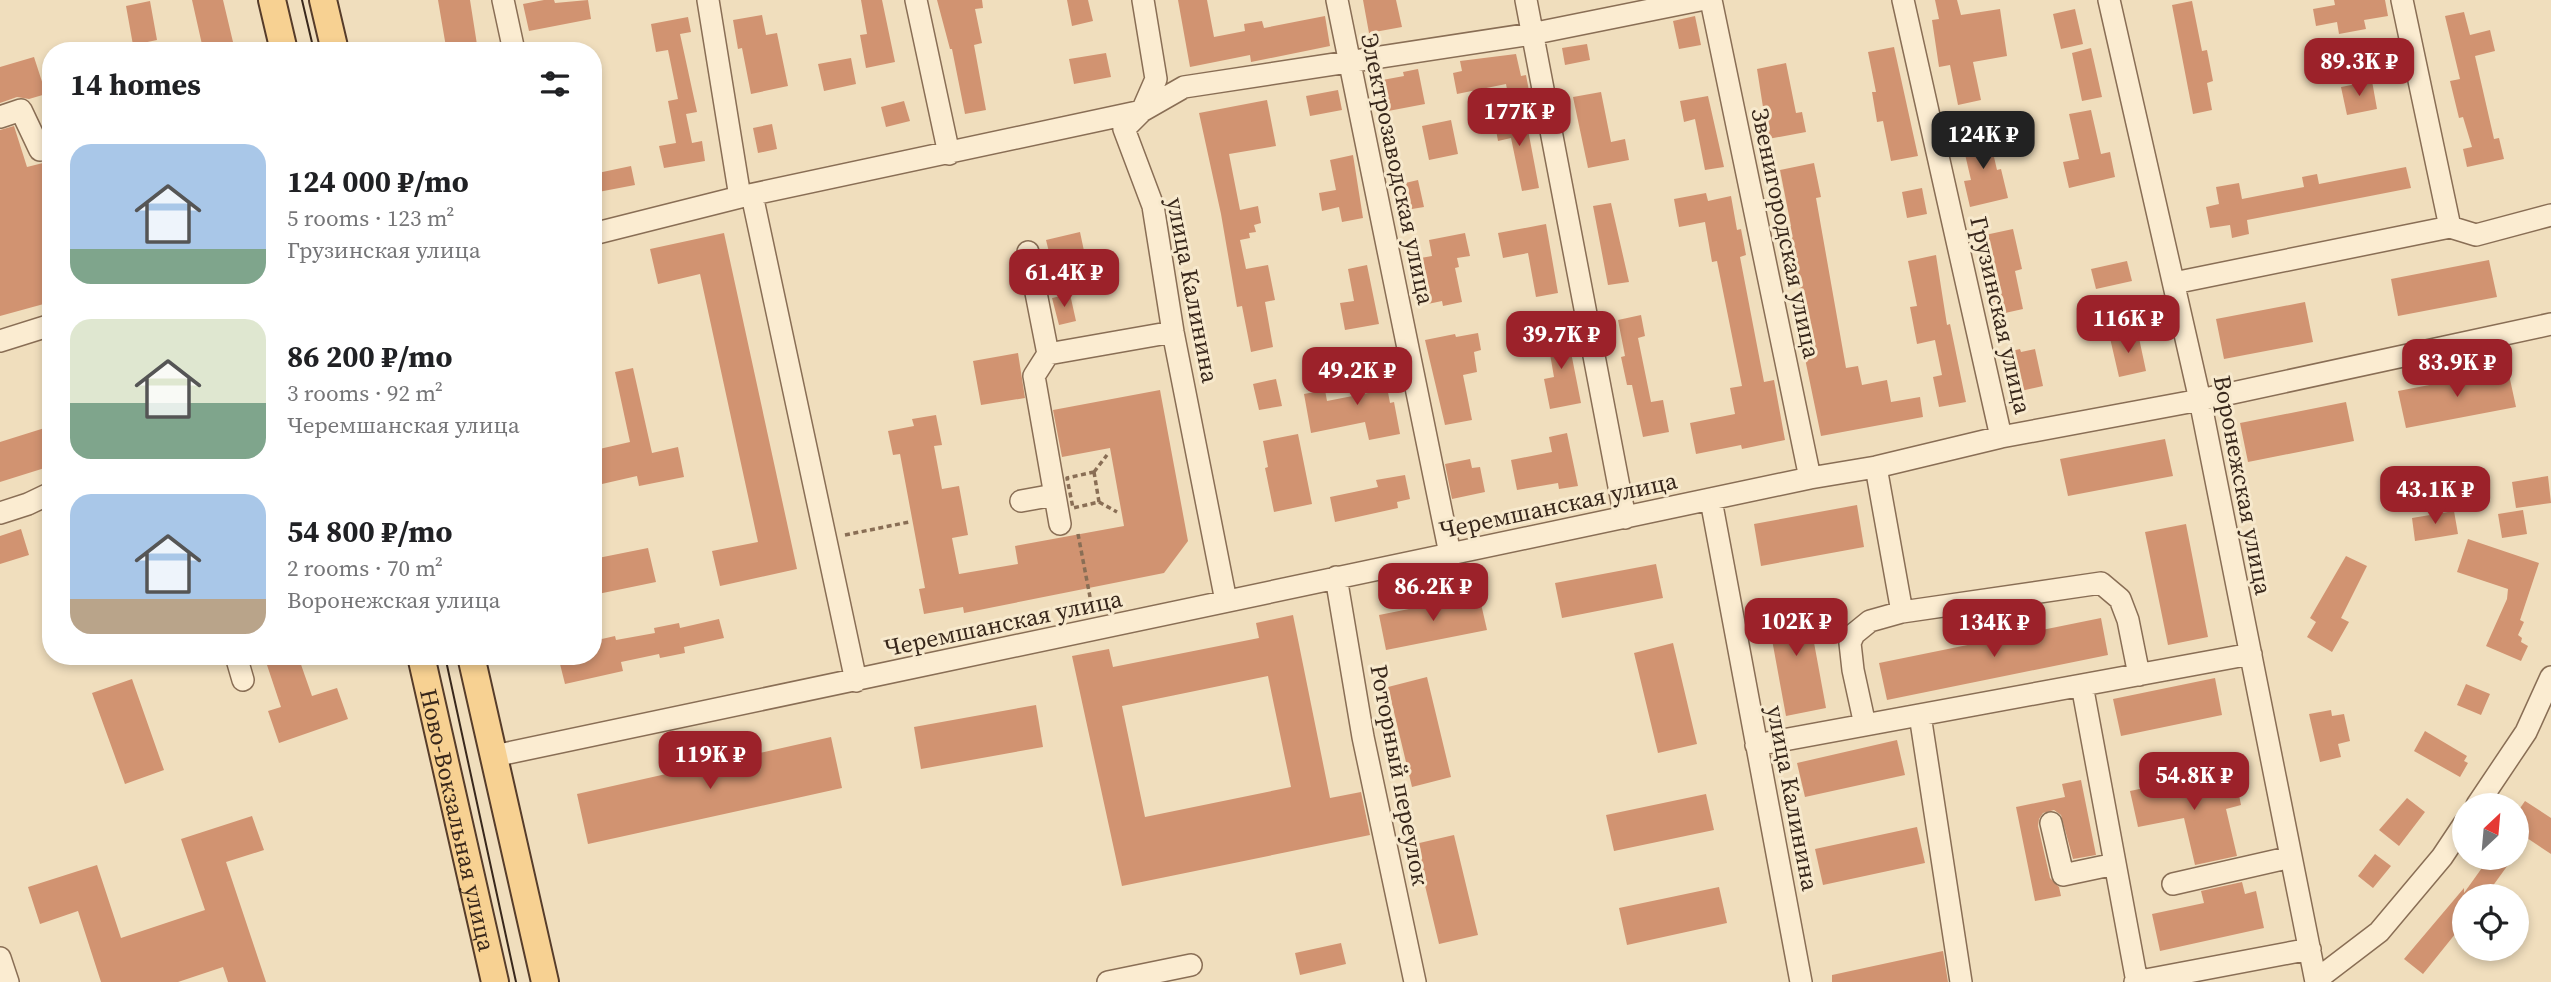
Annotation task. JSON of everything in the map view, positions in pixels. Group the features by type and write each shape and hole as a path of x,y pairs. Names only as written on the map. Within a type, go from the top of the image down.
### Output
{"main road":[{"path":"272,0 282,42"},
{"path":"323,0 333,42"},
{"name":"Ново-Вокзальная улица","path":"423,665 495,982"},
{"name":"Ново-Вокзальная улица","path":"473,665 545,982"}],"street":[{"path":"503,0 512,42"},
{"path":"708,0 746,196 856,681"},
{"path":"916,0 948,154"},
{"name":"улица Калинина","path":"1143,0 1156,79 1142,111 1124,129 1153,206 1173,332 1226,601"},
{"name":"Электрозаводская улица","path":"1337,0 1451,554"},
{"path":"1526,0 1625,518"},
{"path":"602,232 746,196 1142,111 1184,88 1531,34 1700,0"},
{"name":"Звенигородская улица","path":"1711,0 1810,478"},
{"name":"Грузинская улица","path":"1903,0 2001,437"},
{"name":"Воронежская улица","path":"2109,0 2200,400 2316,981"},
{"path":"2402,0 2451,227"},
{"path":"0,117 21,110 42,149"},
{"path":"2174,283 2451,227 2476,235 2551,215"},
{"path":"1028,252 1048,354 1034,376 1054,495 1071,521"},
{"name":"Черемшанская улица","path":"494,756 1336,577 1810,478 1876,467 2001,437 2200,400 2551,324"},
{"path":"0,341 42,328"},
{"path":"1048,354 1173,332"},
{"path":"1876,467 1902,612"},
{"path":"1021,501 1054,495"},
{"path":"0,513 42,497"},
{"name":"улица Калинина","path":"1711,500 1801,982"},
{"name":"Роторный переулок","path":"1336,577 1363,737 1415,982"},
{"path":"1865,725 1850,643 1854,634 1870,621 1902,612 2101,583 2120,598 2128,620 2139,675"},
{"path":"1756,744 2251,654"},
{"path":"239,665 243,680"},
{"path":"2485,793 2526,732 2551,677"},
{"path":"2082,685 2136,982 2310,949"},
{"path":"1920,715 1961,982"},
{"path":"2051,823 2063,875 2115,864"},
{"path":"2316,981 2379,932 2452,842"},
{"path":"2173,884 2291,857"},
{"path":"0,958 8,982"},
{"path":"1108,982 1191,965"}],"path":[{"path":"1090,597 1071,521 1067,478 1094,472 1107,455"},
{"path":"1094,472 1099,502"},
{"path":"1099,502 1117,512"},
{"path":"1071,521 1099,502"},
{"path":"845,535 909,522"}],"building":[{"path":"192,0 223,0 233,42 201,42"},
{"path":"438,0 470,0 477,42 445,42"},
{"path":"554,0 555,3 588,0 591,19 529,31 523,4"},
{"path":"861,0 882,0 895,62 866,68 860,35 867,34"},
{"path":"937,0 982,0 983,8 975,9 982,43 974,45 986,110 965,114 952,49"},
{"path":"1067,0 1088,0 1093,21 1072,26"},
{"path":"1178,0 1207,0 1214,37 1245,31 1244,24 1262,21 1264,28 1325,16 1330,46 1251,62 1250,55 1190,67"},
{"path":"1363,0 1396,0 1402,27 1369,33"},
{"path":"1935,0 1957,0 1961,15 2000,9 2007,56 1973,62 1981,100 1958,105 1950,65 1939,67 1932,20 1939,19"},
{"path":"2334,0 2385,0 2388,16 2364,20 2366,29 2339,34 2337,22 2316,26 2313,9 2335,5"},
{"path":"150,1 157,40 132,42 126,6"},
{"path":"2192,1 2202,51 2207,50 2213,81 2207,83 2212,110 2193,114 2172,5"},
{"path":"2075,9 2083,44 2061,49 2053,14"},
{"path":"2464,12 2470,35 2490,30 2495,51 2475,56 2494,139 2499,138 2504,159 2467,167 2463,149 2472,147 2463,117 2459,118 2450,81 2460,79 2445,16"},
{"path":"762,15 766,35 777,33 788,86 751,94 742,48 738,49 733,20"},
{"path":"1695,16 1701,45 1679,49 1673,21"},
{"path":"688,17 691,32 680,34 697,112 686,114 692,143 702,141 705,161 664,168 659,146 676,143 668,101 678,99 668,50 656,52 651,24"},
{"path":"1587,44 1590,60 1565,65 1562,48"},
{"path":"1894,47 1918,156 1891,161 1883,121 1877,122 1872,92 1876,92 1868,52"},
{"path":"2091,48 2102,97 2082,101 2072,53"},
{"path":"1106,53 1111,77 1074,84 1069,59"},
{"path":"1516,54 1521,76 1526,75 1530,96 1509,100 1506,84 1457,94 1453,73 1462,71 1460,61"},
{"path":"34,57 42,82 42,95 29,99 17,97 0,103 0,67"},
{"path":"851,58 856,84 824,91 818,64"},
{"path":"1786,63 1796,113 1802,112 1806,132 1768,139 1757,69"},
{"path":"1418,69 1425,104 1383,112 1377,81 1404,76 1403,72"},
{"path":"2372,81 2377,109 2347,115 2341,87"},
{"path":"1338,90 1342,110 1310,116 1306,96"},
{"path":"1601,92 1611,142 1625,139 1629,160 1588,168 1573,97"},
{"path":"1708,96 1724,167 1705,170 1695,119 1684,122 1680,101"},
{"path":"1267,100 1276,146 1229,154 1240,210 1258,206 1261,223 1254,225 1256,232 1249,233 1250,238 1240,240 1246,269 1268,265 1275,300 1265,302 1273,347 1251,352 1242,306 1237,307 1221,214 1199,113"},
{"path":"904,101 910,121 886,127 881,107"},
{"path":"2091,110 2101,154 2110,152 2115,177 2069,188 2063,162 2079,159 2069,114"},
{"path":"1525,114 1539,188 1522,191 1511,138 1498,141 1494,119"},
{"path":"1451,120 1458,154 1429,160 1422,126"},
{"path":"772,124 777,149 758,153 753,128"},
{"path":"14,126 27,167 42,163 42,304 0,316 0,130"},
{"path":"1988,131 1997,170 2001,169 2008,198 1970,207 1964,181 1971,180 1961,137"},
{"path":"1353,155 1363,218 1342,222 1339,207 1322,211 1319,193 1336,190 1330,160"},
{"path":"1814,163 1821,197 1816,198 1846,368 1858,366 1862,385 1887,380 1891,402 1920,397 1923,417 1821,436 1802,344 1814,342 1808,310 1804,311 1791,247 1787,248 1783,227 1791,226 1780,170"},
{"path":"631,166 635,185 602,191 602,172"},
{"path":"2406,167 2411,188 2247,220 2249,234 2232,238 2230,225 2210,228 2206,207 2219,204 2216,187 2239,183 2242,199 2304,187 2302,177 2317,174 2319,184"},
{"path":"1418,180 1424,207 1406,210 1401,184"},
{"path":"1922,188 1927,214 1907,218 1902,192"},
{"path":"1706,193 1708,201 1731,196 1737,230 1741,229 1746,255 1740,257 1764,382 1774,380 1785,440 1742,449 1741,445 1696,454 1690,423 1735,414 1730,388 1742,386 1717,261 1712,262 1705,222 1679,227 1674,199"},
{"path":"1611,203 1629,282 1608,285 1593,206"},
{"path":"1546,224 1558,293 1536,297 1528,253 1503,258 1498,233"},
{"path":"2013,229 2022,269 2015,271 2023,309 1996,315 1989,285 1996,283 1985,235"},
{"path":"1080,232 1087,265 1054,272 1046,240"},
{"path":"724,233 797,569 720,586 712,551 758,542 700,274 658,284 650,249"},
{"path":"1465,233 1470,256 1457,258 1459,267 1455,268 1462,302 1443,306 1442,301 1423,305 1415,259 1432,256 1429,240"},
{"path":"1936,255 1947,325 1950,324 1966,402 1939,407 1933,377 1942,375 1935,340 1917,344 1910,307 1917,306 1908,261"},
{"path":"2489,260 2497,297 2398,316 2391,279"},
{"path":"2127,261 2132,281 2096,289 2091,269"},
{"path":"1367,265 1379,324 1345,330 1340,303 1354,301 1348,269"},
{"path":"1070,294 1076,321 1059,325 1052,298"},
{"path":"2305,302 2313,342 2224,359 2216,319"},
{"path":"1641,315 1645,336 1638,338 1651,402 1663,400 1669,432 1643,437 1632,385 1627,385 1621,357 1625,356 1618,320"},
{"path":"1566,327 1581,403 1550,409 1544,379 1554,377 1546,331"},
{"path":"1478,333 1481,350 1474,352 1477,372 1463,375 1472,420 1445,425 1425,340"},
{"path":"2130,334 2131,340 2139,338 2146,371 2119,377 2110,338"},
{"path":"2020,349 2021,352 2035,349 2043,386 2012,393 2003,353"},
{"path":"1018,353 1025,398 981,405 973,361"},
{"path":"1382,360 1390,403 1394,402 1400,434 1369,440 1365,422 1311,433 1304,394 1325,390 1327,401 1368,393 1362,363"},
{"path":"633,368 652,453 678,447 684,477 639,486 637,476 602,484 602,448 630,442 615,372"},
{"path":"2508,370 2516,407 2406,428 2398,391"},
{"path":"1276,379 1282,406 1259,410 1253,384"},
{"path":"1160,390 1188,541 1164,573 964,613 963,607 924,614 919,589 925,588 900,454 893,455 888,431 914,426 912,419 936,415 942,445 934,446 942,489 959,486 968,535 952,538 959,574 1018,564 1015,546 1124,526 1110,448 1062,457 1053,410"},
{"path":"2346,402 2354,441 2248,462 2240,423"},
{"path":"42,429 42,469 0,482 0,442"},
{"path":"1567,433 1578,486 1559,489 1558,483 1517,490 1511,460 1552,452 1549,437"},
{"path":"1298,434 1312,504 1274,512 1265,468 1268,467 1263,441"},
{"path":"2165,439 2173,476 2068,496 2060,459"},
{"path":"1470,459 1472,468 1480,467 1485,492 1452,499 1445,464"},
{"path":"1405,475 1410,499 1397,502 1398,508 1335,522 1330,497 1378,487 1376,480"},
{"path":"2548,476 2551,503 2516,508 2512,482"},
{"path":"1857,505 1864,547 1761,566 1754,524"},
{"path":"2523,510 2527,534 2502,538 2498,514"},
{"path":"2454,511 2458,534 2415,541 2412,518"},
{"path":"2186,524 2208,637 2168,645 2145,532"},
{"path":"21,529 29,555 0,564 0,536"},
{"path":"2468,539 2539,563 2520,620 2524,622 2518,635 2522,638 2521,642 2528,646 2521,661 2486,646 2507,599 2508,589 2457,572"},
{"path":"648,548 656,582 602,593 602,557"},
{"path":"2346,556 2367,566 2341,618 2349,622 2332,652 2307,637 2316,622 2310,618"},
{"path":"1656,564 1663,598 1562,618 1555,583"},
{"path":"1479,595 1487,630 1386,650 1379,615"},
{"path":"1806,599 1826,708 1786,716 1766,607"},
{"path":"1293,615 1330,798 1361,792 1370,835 1122,886 1072,656 1109,649 1113,667 1259,638 1256,623","holes":["1268,676 1291,787 1145,817 1122,706"]},
{"path":"2101,618 2108,655 1887,700 1879,663"},
{"path":"719,619 724,638 684,647 685,653 660,658 659,654 621,662 623,671 565,684 560,665 602,665 602,639 615,636 616,640 655,633 654,628 679,623 680,628"},
{"path":"1673,643 1697,744 1658,753 1634,653"},
{"path":"267,665 301,665 312,696 337,688 348,719 279,743 268,711 281,707"},
{"path":"1427,677 1451,777 1412,787 1388,687"},
{"path":"2215,678 2222,715 2121,736 2113,699"},
{"path":"132,679 164,770 125,784 92,693"},
{"path":"2466,684 2490,694 2481,715 2457,705"},
{"path":"1036,705 1043,747 921,769 914,727"},
{"path":"2331,710 2332,716 2344,714 2350,741 2338,744 2341,757 2320,762 2309,714"},
{"path":"2425,731 2467,756 2464,761 2468,763 2460,777 2414,751"},
{"path":"831,737 842,788 588,844 577,794"},
{"path":"1897,740 1905,775 1805,797 1797,763"},
{"path":"2234,769 2241,805 2226,809 2237,856 2195,865 2184,818 2138,827 2130,791"},
{"path":"2081,780 2096,855 2073,859 2061,815 2054,810 2043,813 2038,826 2050,878 2059,887 2061,896 2035,901 2016,807 2065,797 2062,784"},
{"path":"1706,794 1714,830 1614,851 1606,815"},
{"path":"2407,798 2425,812 2399,846 2379,830"},
{"path":"2529,804 2551,818 2551,854 2529,839"},
{"path":"252,816 264,850 226,862 266,982 228,982 223,967 178,982 101,982 78,911 40,924 28,887 97,865 121,938 205,910 181,839"},
{"path":"1917,827 1925,863 1823,885 1815,849"},
{"path":"1454,835 1478,935 1439,944 1415,844"},
{"path":"2375,854 2391,866 2373,888 2358,876"},
{"path":"2480,870 2504,870 2494,884 2470,884"},
{"path":"2242,882 2245,894 2256,891 2264,928 2160,951 2152,914 2204,903 2201,891"},
{"path":"1719,887 1727,923 1627,945 1619,908"},
{"path":"2452,902 2452,938 2423,974 2404,959"},
{"path":"1341,943 1346,964 1300,975 1295,953"},
{"path":"1943,951 1948,982 1832,982 1832,975"}],"tram line":[{"path":"302,0 312,42"},
{"path":"447,665 516,982"}]}
